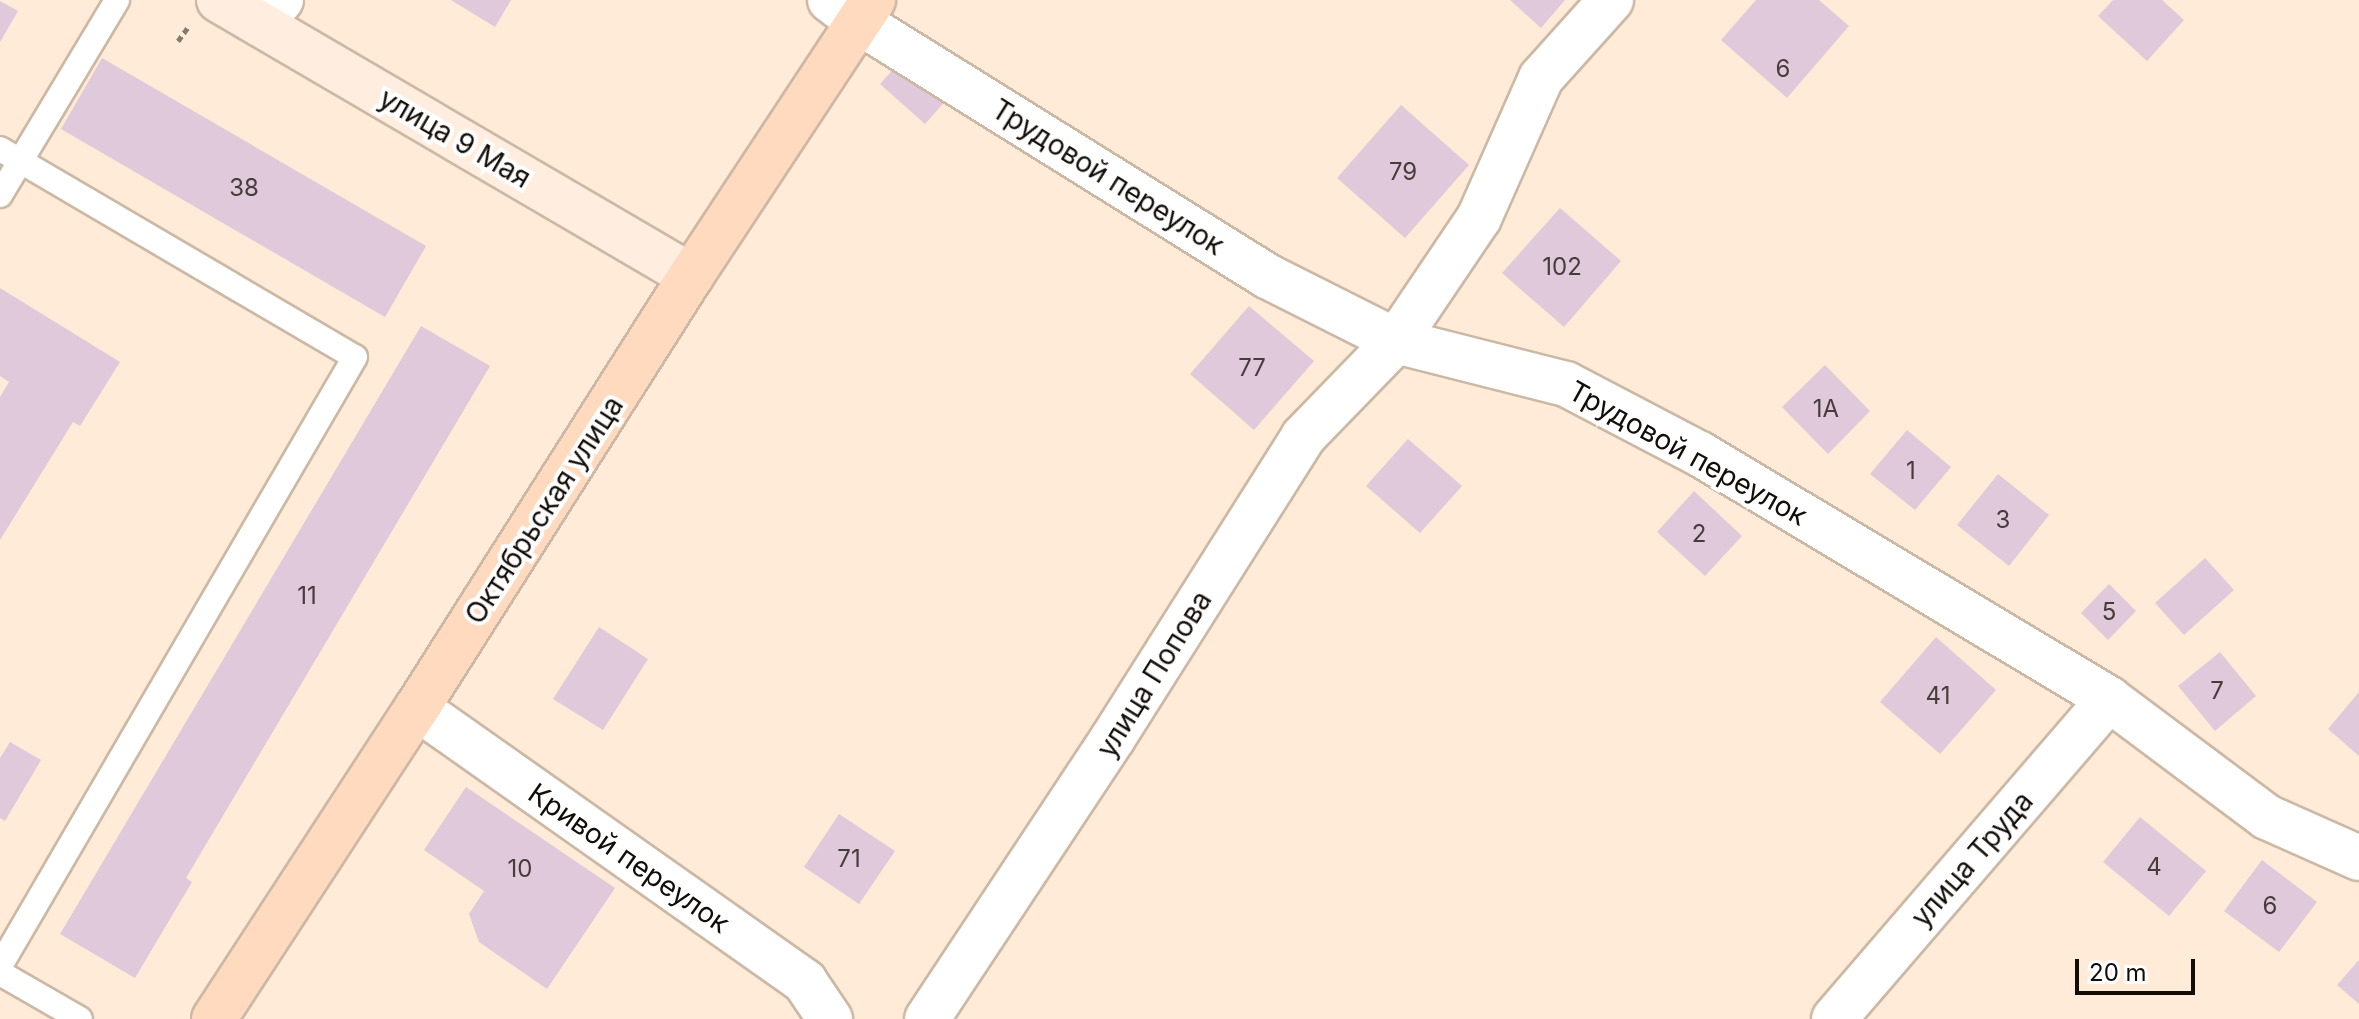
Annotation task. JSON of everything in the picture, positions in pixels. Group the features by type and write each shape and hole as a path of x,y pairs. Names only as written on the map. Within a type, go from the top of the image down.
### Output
{"main road":[{"name":"улица 9 Мая","path":"219,0 270,12 691,276"},
{"name":"Октябрьская улица","path":"214,1019 417,708 691,276 854,7"}],"street":[{"name":"улица Попова","path":"927,1019 1113,738 1303,437 1396,341 1479,218 1541,78 1611,0"},
{"name":"Трудовой переулок","path":"854,7 1267,276 1396,341 1566,384 1700,454 2109,699 2267,817 2359,858"},
{"name":"улица Труда","path":"1834,1019 2109,699"},
{"name":"Кривой переулок","path":"417,708 805,982 830,1019"}],"lane":[{"path":"0,195 10,155 117,0"},
{"path":"0,966 355,357 10,155"},
{"path":"0,973 80,1019"}],"building":[{"path":"451,0 511,0 495,27"},
{"path":"1510,0 1565,0 1541,28"},
{"path":"1756,0 1819,0 1849,26 1787,98 1721,40"},
{"path":"2113,0 2162,0 2184,20 2147,61 2098,16"},
{"path":"0,1 18,11 0,42"},
{"path":"904,57 949,97 925,124 880,84"},
{"path":"102,58 426,246 385,317 61,129"},
{"path":"1401,105 1469,165 1405,238 1337,178"},
{"path":"1560,208 1621,261 1564,327 1502,273"},
{"path":"0,288 120,362 80,426 73,422 0,540 0,397 9,382 0,376"},
{"path":"1249,306 1314,361 1254,430 1190,374"},
{"path":"421,326 490,366 186,878 192,882 135,978 60,934"},
{"path":"1825,365 1870,411 1828,454 1782,407"},
{"path":"1907,430 1951,467 1915,510 1870,474"},
{"path":"1408,439 1462,486 1420,533 1366,486"},
{"path":"1998,474 2049,515 2009,566 1957,525"},
{"path":"1694,491 1742,536 1705,576 1657,532"},
{"path":"2205,558 2234,590 2184,635 2155,603"},
{"path":"2109,584 2136,611 2108,640 2081,613"},
{"path":"599,627 648,659 603,730 553,699"},
{"path":"1936,637 1996,690 1940,754 1880,702"},
{"path":"2220,652 2256,696 2215,731 2178,686"},
{"path":"2359,692 2359,756 2328,729"},
{"path":"10,742 41,760 5,821 0,818 0,758"},
{"path":"466,787 615,888 547,989 479,942 469,914 484,891 424,850"},
{"path":"839,814 895,851 859,904 804,867"},
{"path":"2140,817 2206,871 2169,916 2103,862"},
{"path":"2262,860 2317,902 2279,952 2224,911"},
{"path":"2359,960 2359,1004 2337,985"}]}
